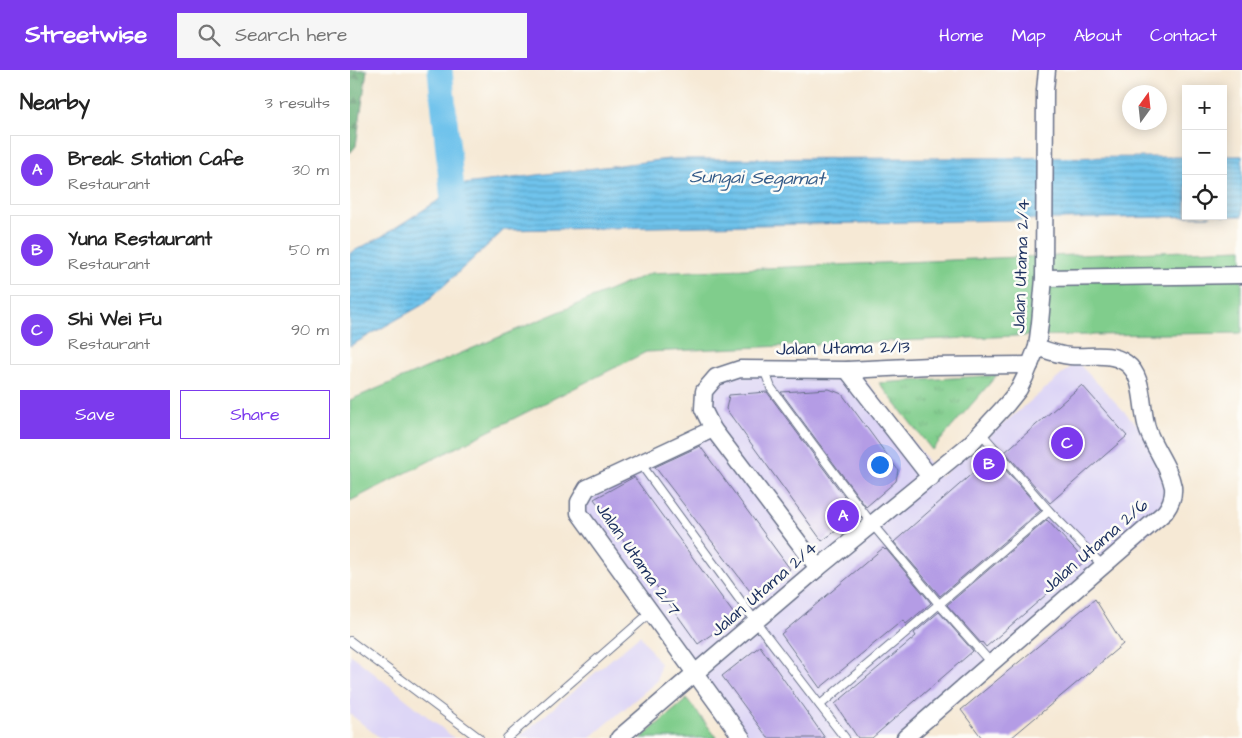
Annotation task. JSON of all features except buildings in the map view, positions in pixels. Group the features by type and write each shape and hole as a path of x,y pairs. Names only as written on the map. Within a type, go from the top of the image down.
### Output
{"street":[{"name":"Jalan Utama 2/4","path":"619,738 818,568 931,478 981,433 1019,389 1037,347 1043,271 1045,90 1047,70"},
{"path":"1043,271 1242,275"},
{"name":"Jalan Utama 2/6","path":"905,738 1104,567 1165,512 1172,501 1173,488 1165,463 1148,431 1136,374 1127,363 1114,357 1056,354 1037,347"},
{"name":"Jalan Utama 2/13","path":"818,568 713,429 703,409 704,391 716,377 740,369 847,370 930,366 1030,365"},
{"path":"847,370 931,478"},
{"name":"Jalan Utama 2/7","path":"713,429 588,488 580,502 579,513 742,738"}],"lane":[{"path":"764,369 771,388 872,524 991,663"},
{"path":"981,433 1049,511 1104,567"},
{"path":"640,463 756,622 845,738"},
{"path":"820,705 1049,511"},
{"path":"506,738 650,613"},
{"path":"350,641 479,738"}],"shaded area":[{"path":"1077,362 1144,432 1168,489 1167,517 914,738 749,738 574,500 704,427 713,372 853,364 940,477"},
{"path":"640,635 660,664 657,681 590,738 518,738"},
{"path":"350,654 454,738 380,738 350,714"}],"green space":[{"path":"350,70 367,70 356,146 350,153"},
{"path":"1242,249 1242,333 1015,336 646,352 350,501 350,400 651,273"},
{"path":"997,375 932,450 879,383"},
{"path":"687,699 717,738 641,738"}],"water":[{"path":"1227,156 1242,156 1242,216 1227,216"},
{"name":"Sungai Segamat","path":"1182,157 1182,217 504,230 424,304 350,346 350,253 381,237 464,184 669,159"}],"waterway":[{"path":"440,70 455,220"}],"place":[{"name":"Shi Wei Fu","path":"1067,443"},
{"name":"Yuna Restaurant","path":"989,464"},
{"name":"Break Station Cafe","path":"843,516"}]}
